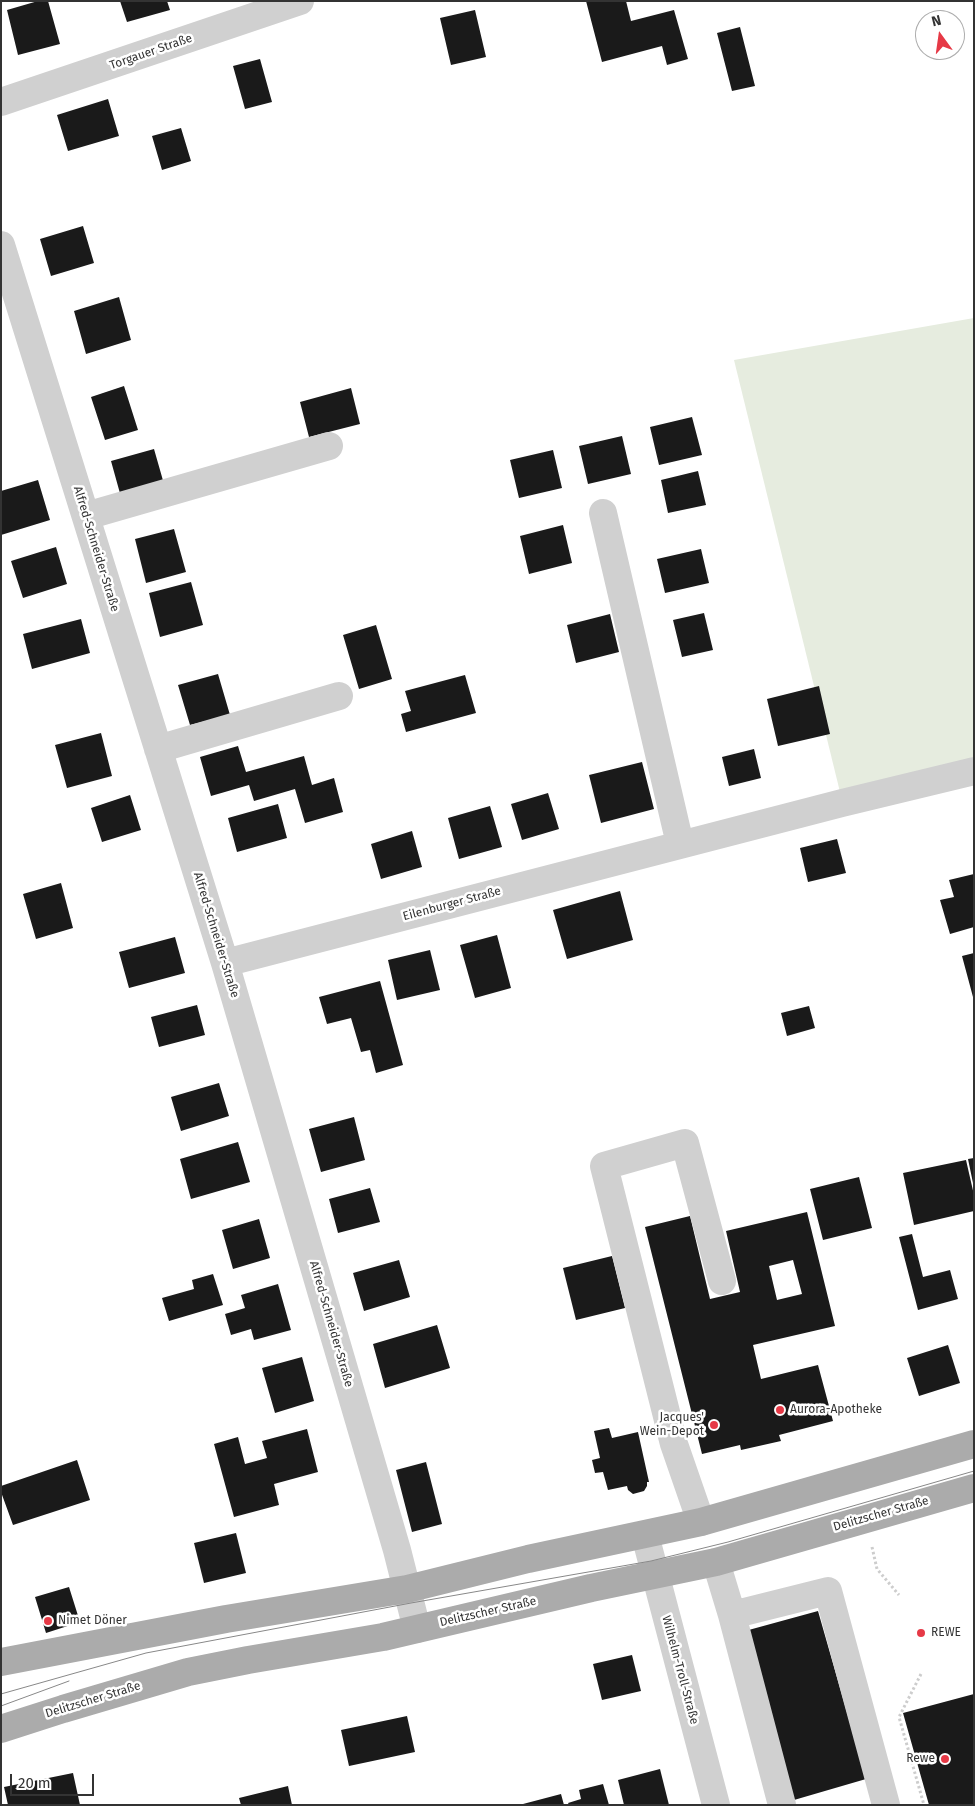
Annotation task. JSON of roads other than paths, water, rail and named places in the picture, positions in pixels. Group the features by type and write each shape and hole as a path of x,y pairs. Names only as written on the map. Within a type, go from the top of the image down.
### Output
{"main road":[{"path":"1,1662 226,1619 407,1589 528,1558 702,1522 974,1444"},
{"name":"Delitzscher Straße","path":"1,1729 63,1708 188,1672 383,1637 591,1588 716,1562 974,1488"}],"street":[{"name":"Torgauer Straße","path":"1,102 300,1"},
{"name":"Alfred-Schneider-Straße","path":"1,245 225,963 417,1629"},
{"path":"86,516 329,446"},
{"path":"603,513 680,844"},
{"path":"158,749 339,696"},
{"name":"Eilenburger Straße","path":"225,963 842,802 974,771"},
{"path":"702,1522 674,1444 604,1166 685,1143 722,1282"},
{"name":"Wilhelm-Troll-Straße","path":"645,1535 654,1576 716,1805"},
{"path":"716,1562 732,1615 782,1805"},
{"path":"732,1615 828,1591 886,1805"}],"tram line":[{"path":"1,1694 146,1653 411,1603 651,1561 728,1542 974,1471"},
{"path":"1,1706 69,1681"}],"place":[{"name":"Aurora-Apotheke","path":"780,1410"},
{"name":"Jacques' Wein-Depot","path":"714,1425"},
{"name":"Nimet Döner","path":"48,1621"},
{"name":"REWE","path":"921,1633"},
{"name":"Rewe","path":"945,1759"}]}
